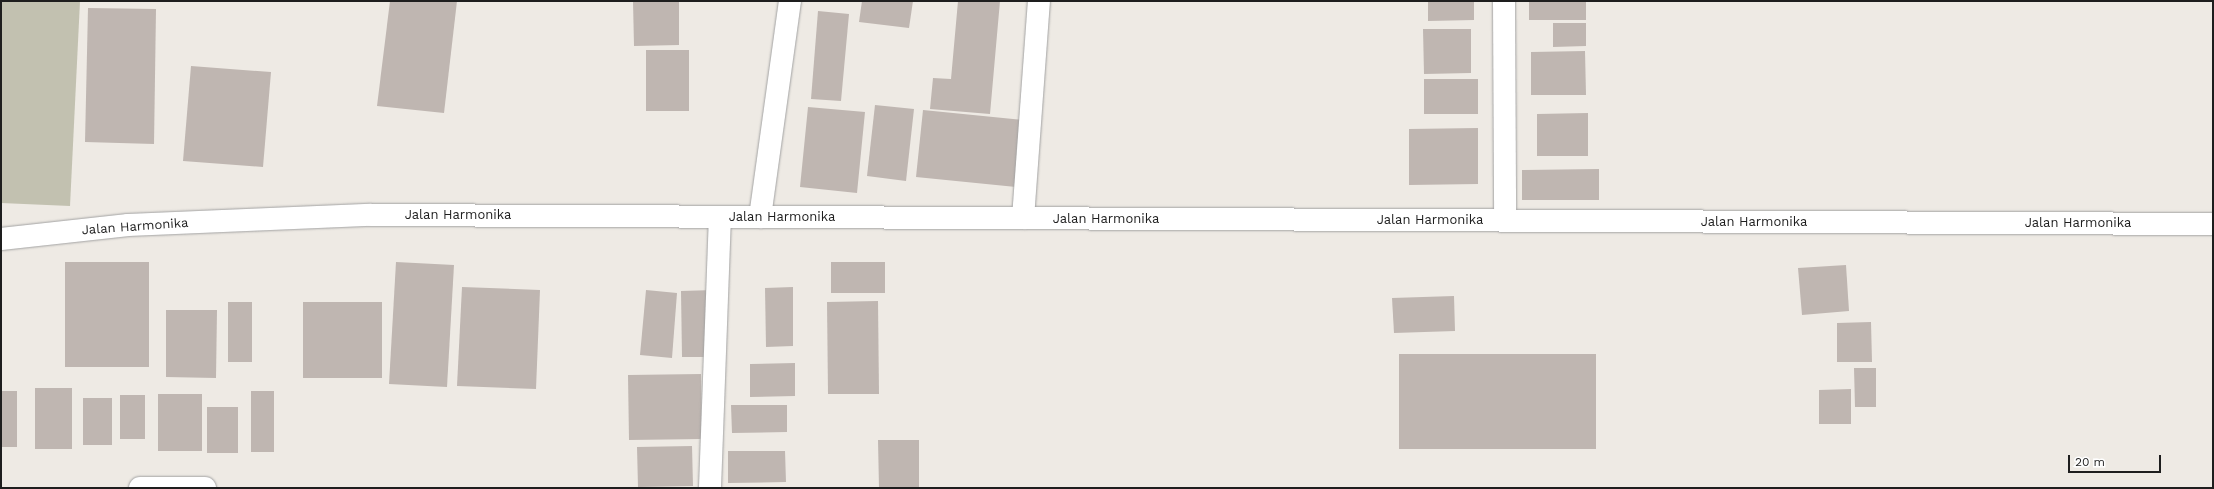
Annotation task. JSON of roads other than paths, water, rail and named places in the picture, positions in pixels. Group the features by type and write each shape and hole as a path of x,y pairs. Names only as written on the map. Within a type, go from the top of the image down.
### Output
{"street":[{"path":"760,217 790,1"},
{"path":"1023,218 1039,1"},
{"path":"1504,1 1505,221"},
{"name":"Jalan Harmonika","path":"1,240 128,225 370,215 2213,224"},
{"path":"710,488 720,217"},
{"path":"140,488 205,488"}]}
